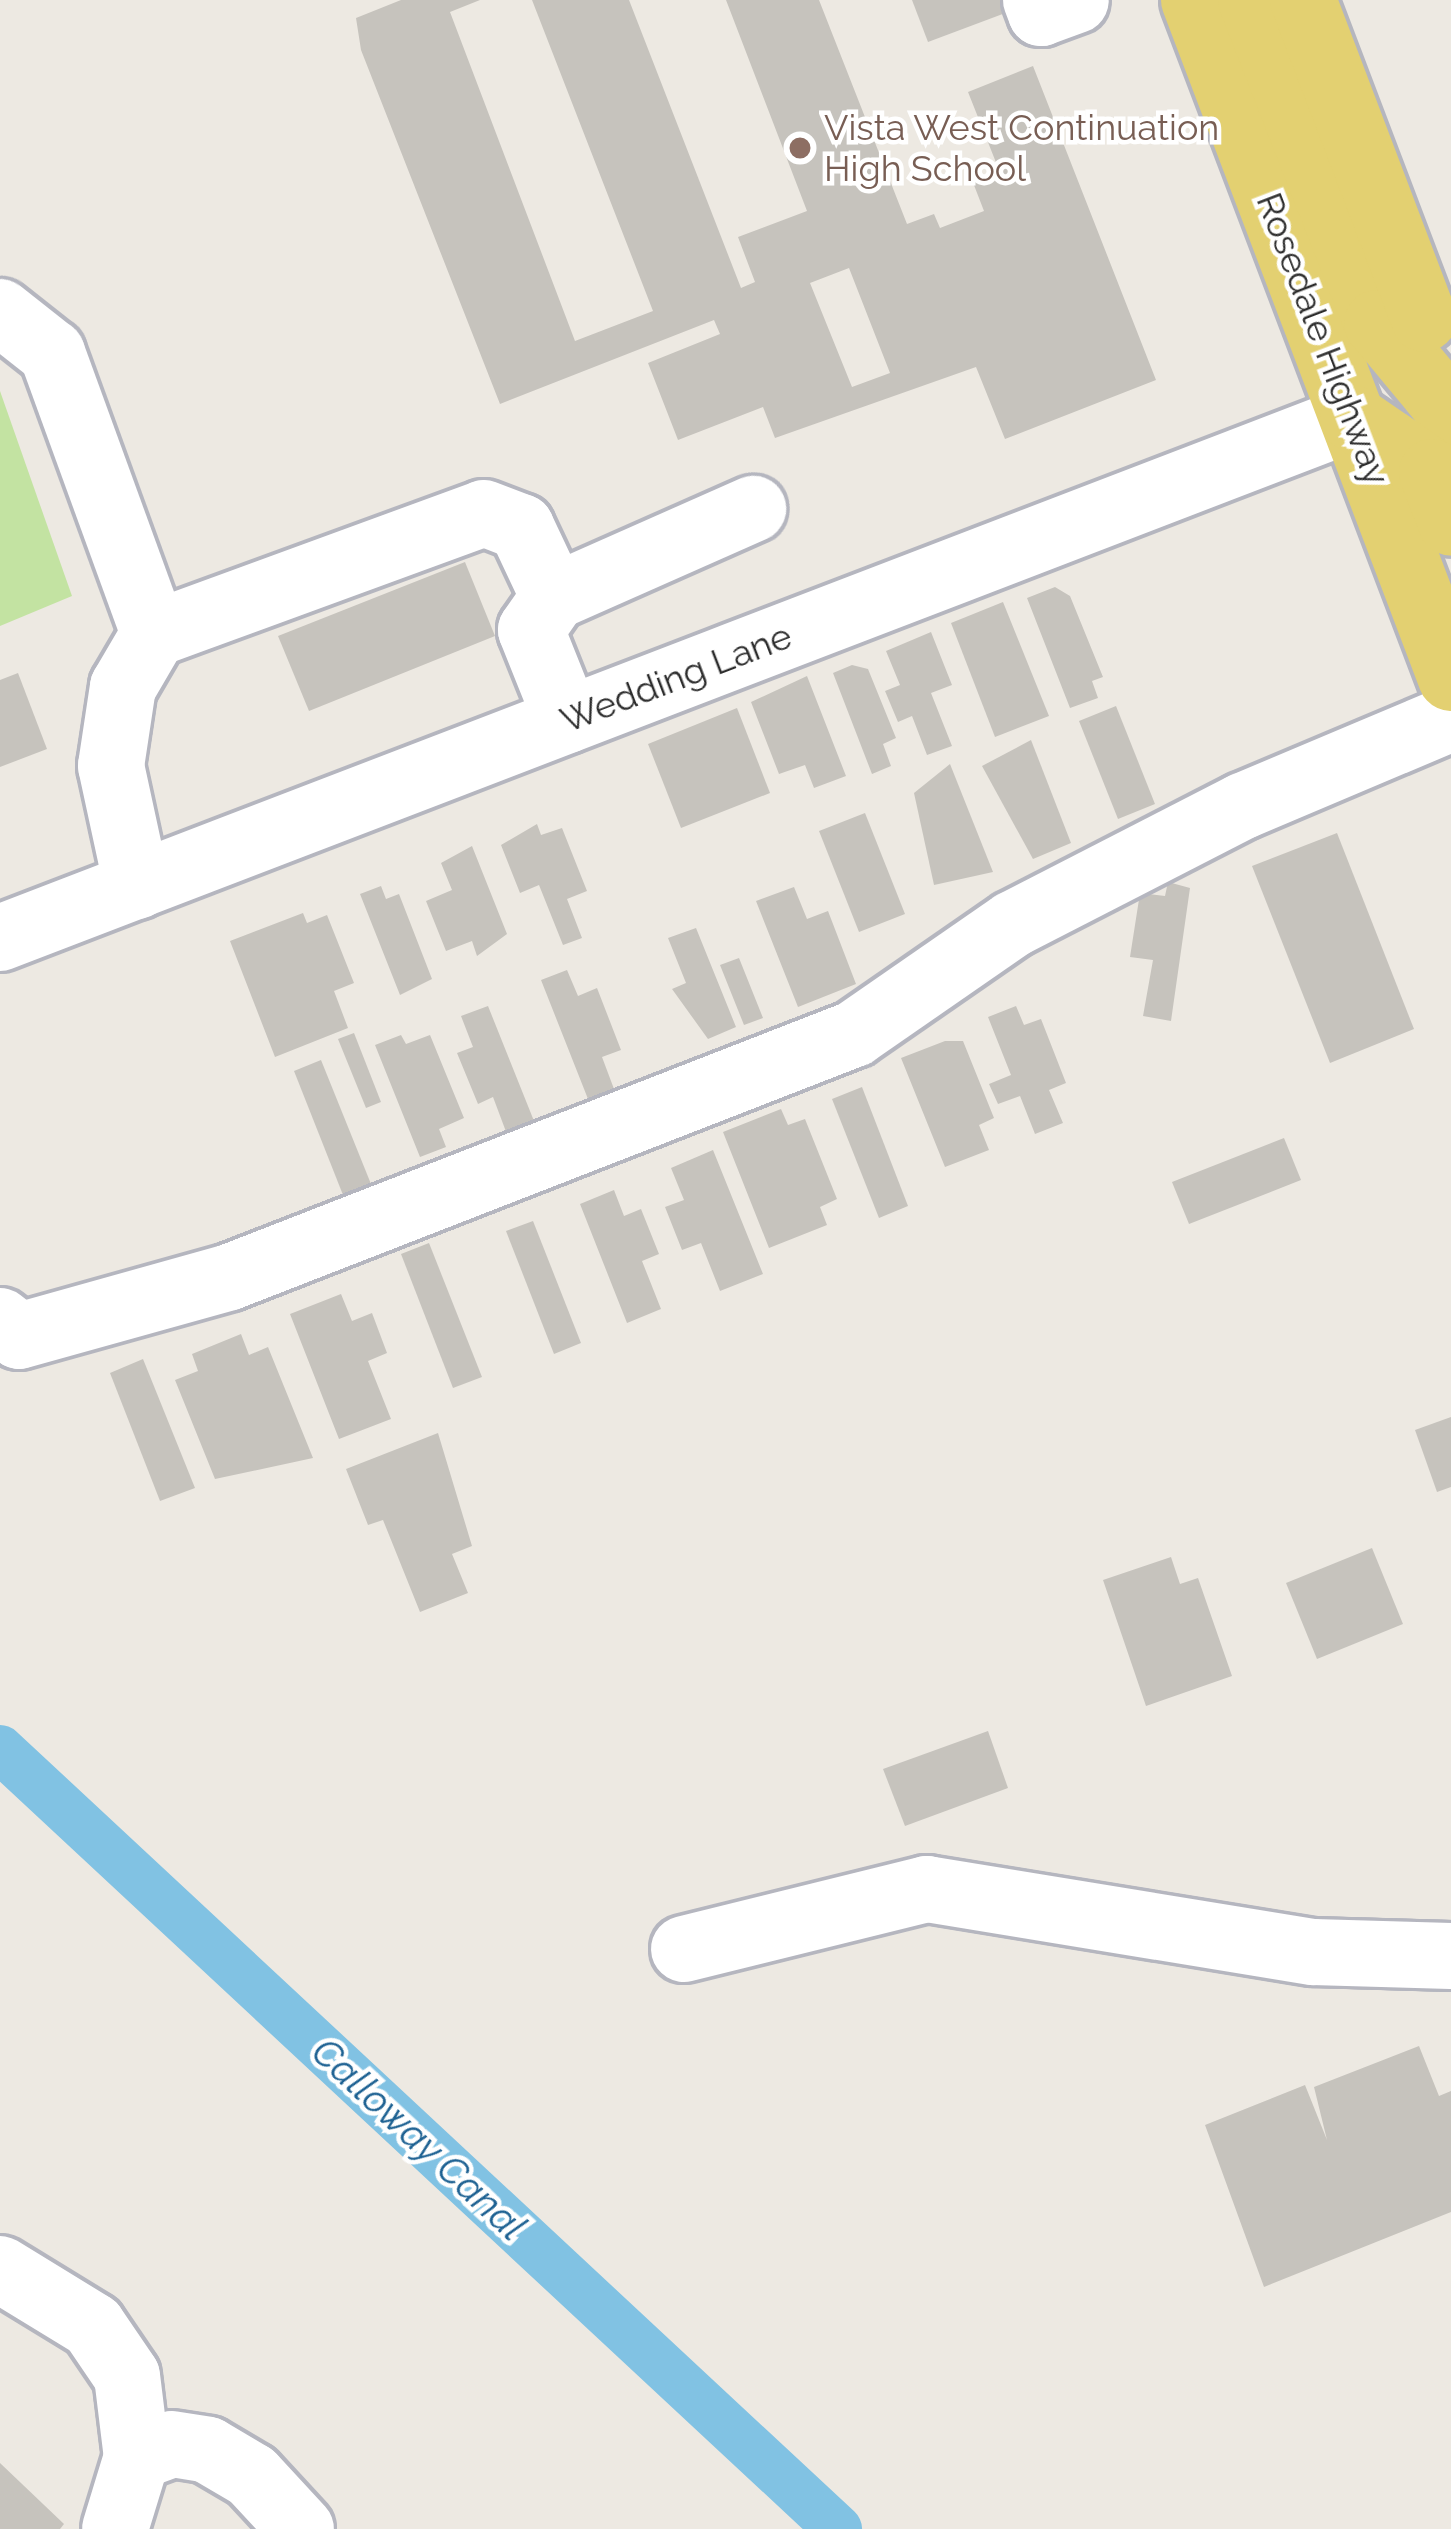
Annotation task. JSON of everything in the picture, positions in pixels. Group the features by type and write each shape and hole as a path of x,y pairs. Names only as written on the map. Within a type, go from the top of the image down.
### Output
{"main road":[{"name":"Rosedale Highway","path":"1195,0 1451,678"},
{"path":"1251,0 1377,323 1451,412"},
{"path":"1304,0 1451,389"},
{"path":"1353,418 1432,472 1451,523"}],"street":[{"path":"1036,0 1041,13 1076,0"},
{"path":"0,312 52,353 154,634"},
{"name":"Wedding Lane","path":"0,938 1353,418"},
{"path":"567,720 531,630 554,597 753,508"},
{"path":"137,886 111,766 123,687 154,634 484,513 521,527 554,597"},
{"path":"0,1321 20,1336 230,1277 854,1034 1013,924 1243,806 1451,718"},
{"path":"684,1949 927,1889 1312,1952 1451,1956"},
{"path":"0,2269 93,2326 127,2376 137,2456 115,2529"},
{"path":"137,2456 172,2444 208,2450 252,2476 301,2529"}],"green space":[{"path":"0,391 72,596 0,626"}],"building":[{"path":"401,0 480,0 450,12 575,341 653,311 532,0 629,0 741,288 755,282 738,237 807,211 726,0 819,0 907,224 934,214 940,228 984,211 972,180 999,170 968,92 1033,66 1156,380 1005,439 976,367 775,438 763,407 678,440 648,363 720,334 714,320 500,404 361,50 356,18","holes":["849,268 890,373 852,387 810,283"]},
{"path":"912,0 1003,0 1008,12 928,42"},
{"path":"465,562 495,636 309,711 278,636"},
{"path":"1055,587 1070,596 1103,677 1092,681 1098,698 1070,708 1027,598"},
{"path":"1003,602 1049,716 995,737 951,623"},
{"path":"931,632 952,685 931,693 952,746 927,755 912,716 898,722 885,691 900,685 886,651"},
{"path":"852,665 868,669 896,738 883,744 891,766 872,774 833,673"},
{"path":"18,673 47,749 0,767 0,680"},
{"path":"807,676 846,776 814,788 805,765 779,774 751,702"},
{"path":"1116,706 1155,804 1118,819 1079,721"},
{"path":"737,708 770,793 681,828 648,744"},
{"path":"1031,740 1071,843 1033,859 982,766"},
{"path":"950,764 993,872 934,885 914,793"},
{"path":"865,813 905,914 859,932 819,831"},
{"path":"537,824 541,835 562,828 587,891 567,899 582,938 563,945 539,885 520,893 501,845"},
{"path":"1337,833 1414,1029 1330,1063 1252,866"},
{"path":"472,846 507,934 477,956 472,941 446,951 426,901 452,890 441,863"},
{"path":"1168,882 1190,888 1171,1021 1143,1016 1153,960 1130,957 1140,893 1165,896"},
{"path":"381,886 386,899 399,894 432,979 400,995 360,894"},
{"path":"794,887 807,919 828,911 856,984 798,1007 756,901"},
{"path":"303,913 307,923 327,915 354,983 334,991 348,1028 275,1057 230,941"},
{"path":"696,928 736,1027 708,1039 672,989 686,983 668,938"},
{"path":"739,958 763,1018 744,1025 720,965"},
{"path":"567,970 578,996 597,988 621,1050 602,1057 614,1089 588,1099 541,980"},
{"path":"488,1006 536,1126 508,1137 493,1097 478,1104 457,1053 473,1047 461,1016"},
{"path":"1016,1006 1024,1025 1041,1019 1066,1083 1049,1090 1063,1123 1035,1134 1020,1096 998,1104 989,1084 1011,1075 988,1017"},
{"path":"354,1033 381,1102 366,1108 338,1039"},
{"path":"401,1035 406,1044 430,1035 464,1118 439,1129 446,1147 420,1157 375,1045"},
{"path":"945,1041 963,1041 994,1118 979,1125 989,1150 945,1167 901,1058"},
{"path":"321,1060 371,1184 343,1195 294,1071"},
{"path":"862,1087 908,1206 879,1218 832,1099"},
{"path":"781,1109 788,1125 805,1119 837,1199 820,1207 827,1225 769,1248 723,1132"},
{"path":"1284,1138 1301,1180 1189,1224 1172,1182"},
{"path":"713,1150 763,1274 720,1291 701,1243 682,1250 665,1207 684,1200 671,1168"},
{"path":"614,1190 624,1216 641,1209 659,1254 642,1261 661,1309 627,1323 580,1204"},
{"path":"533,1221 581,1343 554,1354 506,1231"},
{"path":"429,1243 482,1377 453,1388 401,1254"},
{"path":"341,1294 352,1321 372,1313 387,1353 368,1361 391,1419 339,1439 290,1314"},
{"path":"241,1334 249,1355 268,1347 313,1458 215,1479 175,1380 198,1371 192,1354"},
{"path":"143,1359 195,1488 160,1501 110,1373"},
{"path":"1451,1417 1451,1487 1437,1492 1415,1430"},
{"path":"438,1433 472,1546 452,1554 468,1593 420,1612 383,1520 368,1525 346,1469"},
{"path":"1372,1548 1403,1624 1317,1659 1286,1583"},
{"path":"1171,1557 1180,1584 1198,1578 1232,1676 1146,1706 1103,1580"},
{"path":"988,1731 1008,1788 905,1826 883,1769"},
{"path":"1419,2046 1439,2096 1451,2091 1451,2212 1264,2287 1205,2125 1305,2085 1327,2140 1314,2087"},
{"path":"0,2463 64,2524 60,2529 0,2529"}],"waterway":[{"name":"Calloway Canal","path":"0,1749 838,2529"}],"place":[{"name":"Vista West Continuation High School","path":"800,148"}]}
